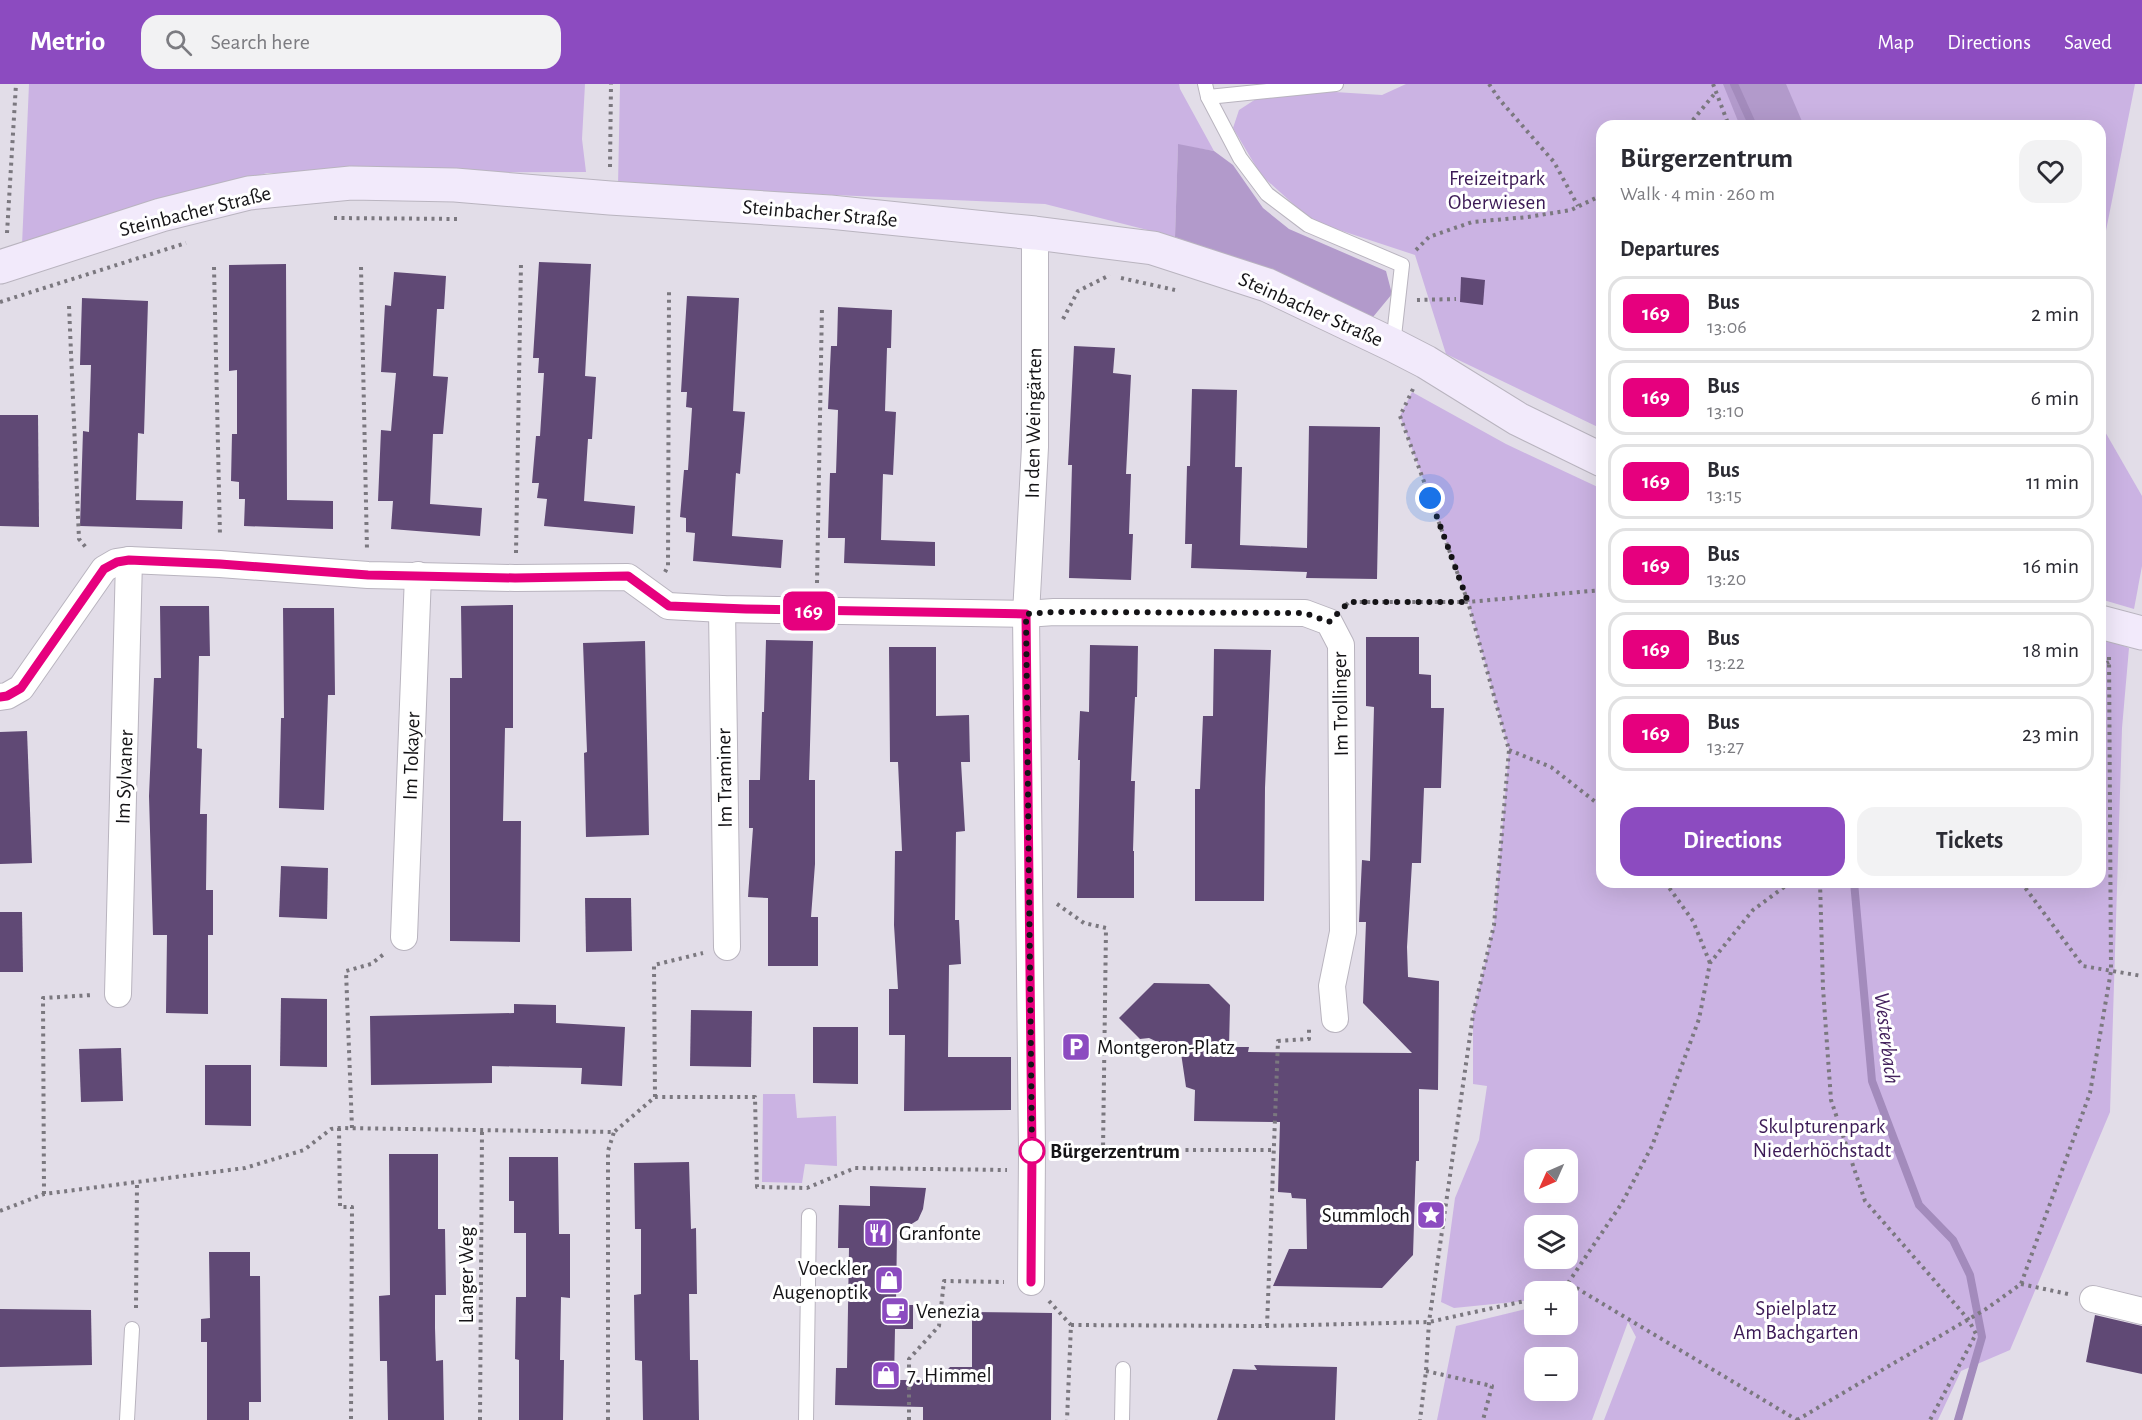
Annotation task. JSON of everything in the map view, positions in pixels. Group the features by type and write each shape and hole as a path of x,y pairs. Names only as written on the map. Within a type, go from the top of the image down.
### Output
{"main road":[{"name":"Steinbacher Straße","path":"3,266 161,215 249,193 351,183 455,185 610,198 830,212 1035,233 1153,248 1267,285 1426,362 1518,419 1596,457"}],"street":[{"name":"In den Weingärten","path":"1031,1282 1032,1160 1026,614 1035,447 1035,233"},
{"path":"0,697 7,696 21,688 104,569 117,562 129,560 368,575 515,578 628,576 669,606 722,609 1026,614"},
{"name":"Im Sylvaner","path":"118,994 129,560"},
{"name":"Im Tokayer","path":"404,937 418,575"},
{"name":"Im Traminer","path":"722,609 727,947"},
{"name":"Im Trollinger","path":"1026,614 1054,612 1305,613 1329,622 1341,645 1343,932 1332,986 1335,1019"},
{"path":"2093,1299 2142,1311"}],"lane":[{"path":"1336,84 1206,90 1240,158 1267,194 1308,225 1402,265 1393,345"},
{"path":"806,1420 809,1216"},
{"path":"127,1420 132,1329"},
{"path":"1122,1420 1123,1369"}],"path":[{"path":"3,266 16,84"},
{"path":"610,198 611,84"},
{"path":"1489,84 1499,99 1554,162 1578,206"},
{"path":"1713,84 1727,120"},
{"path":"1693,120 1716,92"},
{"path":"1402,265 1429,237 1472,222 1571,210 1596,198"},
{"path":"325,218 467,219"},
{"path":"0,302 188,243"},
{"path":"515,578 522,263"},
{"path":"214,267 220,564"},
{"path":"361,267 368,575"},
{"path":"1099,273 1183,292"},
{"path":"1059,325 1078,291 1110,275"},
{"path":"651,592 668,567 669,292"},
{"path":"1417,309 1414,300 1456,299"},
{"path":"69,306 79,539 104,569"},
{"path":"817,611 822,306"},
{"path":"1420,1420 1429,1322 1473,1015 1494,925 1509,750 1468,602 1400,416 1426,362"},
{"path":"1401,386 1422,398"},
{"path":"1329,622 1349,602 1468,602 1596,591"},
{"path":"1578,1289 1797,1420 1986,1309 2021,1284 2090,1093 2111,971 2109,662 2110,640 2119,627"},
{"path":"1509,750 1551,767 1596,802"},
{"path":"1669,888 1693,921 1710,963"},
{"path":"1569,1281 1622,1203 1652,1146 1699,1019 1710,963 1752,910 1783,888"},
{"path":"1820,888 1822,988 1831,1100 1865,1201 1968,1319 1976,1334 1930,1420"},
{"path":"2025,888 2083,966 2142,976"},
{"path":"1057,893 1057,905 1084,924 1106,928 1103,1150"},
{"path":"352,1128 346,971 371,964 404,937"},
{"path":"655,1097 654,965 727,947"},
{"path":"44,1194 43,998 118,994"},
{"path":"1267,1326 1278,1041"},
{"path":"608,1420 608,1151 614,1132 655,1097 755,1097 757,1187 807,1188 855,1168 1032,1160 1103,1150 1273,1150"},
{"path":"339,1128 340,1207 352,1207 351,1420"},
{"path":"0,1211 44,1194 137,1183 190,1173 245,1168 304,1150 331,1129 614,1132"},
{"name":"Langer Weg","path":"480,1420 482,1131"},
{"path":"136,1313 137,1183"},
{"path":"909,1420 909,1359 939,1326 944,1281 1031,1282 1071,1325 1067,1420"},
{"path":"2021,1284 2093,1299"},
{"path":"1071,1325 1267,1326 1429,1322 1524,1301"},
{"path":"1426,1371 1492,1386 1483,1420"}],"green space":[{"path":"29,84 585,84 582,139 586,172 267,173 22,245"},
{"path":"620,84 1179,84 1214,151 1178,145 1175,237 1045,204 618,186"},
{"name":"Freizeitpark Oberwiesen","path":"1406,84 2135,84 2106,231 2106,120 1596,120 1596,426 1446,354 1415,255 1312,221 1261,175 1233,128 1239,110 1256,99 1319,91 1382,95"},
{"name":"Skulpturenpark Niederhöchstadt","path":"1412,392 1506,444 1596,486 1596,888 2106,888 2106,639 2129,648 2122,728 2110,1112 2010,1350 1961,1371 1938,1420 1604,1420 1636,1337 1628,1322 1592,1420 1437,1420 1456,1326 1524,1309 1524,1335 1578,1335 1578,1281 1524,1281 1524,1301 1454,1308 1441,1302 1455,1198 1479,1140 1487,1086 1473,1084 1473,1015 1494,925 1509,750 1468,601 1400,416"},
{"path":"2106,433 2142,496 2142,566 2134,609 2106,601"},
{"path":"763,1094 795,1094 797,1118 836,1116 837,1166 805,1164 802,1183 762,1182"}],"shaded area":[{"path":"1723,84 1786,84 1801,120 1738,120"},
{"path":"1178,144 1214,151 1233,165 1263,208 1289,229 1386,271 1392,294 1373,317 1278,274 1175,237"}],"building":[{"path":"539,262 591,264 585,376 596,377 592,439 588,439 584,501 635,506 633,534 544,526 547,499 537,498 539,483 532,483 536,436 540,436 544,373 538,373 539,358 533,358"},
{"path":"286,264 287,500 333,501 333,529 244,526 245,499 239,499 239,482 231,481 232,434 237,434 237,370 229,371 229,265"},
{"path":"394,272 446,276 444,309 437,309 433,376 448,377 443,434 433,434 430,504 482,508 480,536 391,529 393,501 378,501 381,430 391,431 396,373 381,372 385,305 391,306"},
{"path":"1461,277 1485,280 1483,305 1460,302"},
{"path":"687,296 739,298 733,411 745,412 740,474 736,473 732,536 783,540 781,568 693,561 695,533 686,532 686,518 680,517 684,470 688,470 692,408 686,407 687,392 681,392"},
{"path":"82,298 148,301 144,434 138,433 136,500 183,501 182,529 80,526 83,431 89,432 91,365 80,365"},
{"path":"838,307 892,310 891,348 887,348 885,411 896,412 893,475 883,474 881,540 935,542 935,566 844,563 845,538 828,538 830,473 836,473 838,410 828,409 831,346 837,346"},
{"path":"1074,346 1115,348 1113,373 1131,375 1126,474 1131,474 1129,534 1133,534 1131,580 1069,578 1072,465 1068,465"},
{"path":"1192,389 1237,390 1235,467 1242,467 1240,545 1307,548 1309,426 1380,427 1377,579 1306,578 1307,572 1191,568 1192,544 1185,544"},
{"path":"0,415 38,415 39,527 0,526"},
{"path":"513,605 513,728 505,728 503,821 521,821 520,942 450,941 450,678 462,678 461,606"},
{"path":"160,606 209,606 210,656 199,656 197,748 202,749 200,814 207,814 206,890 213,890 213,935 208,935 208,1014 166,1013 167,935 153,935 149,796 154,678 161,678"},
{"path":"283,608 334,608 335,695 328,695 324,810 279,808 281,718 284,718"},
{"path":"1366,637 1419,637 1419,674 1431,675 1431,708 1444,708 1441,788 1424,788 1421,863 1412,863 1407,947 1408,977 1439,981 1438,1090 1419,1089 1419,1161 1416,1161 1413,1255 1382,1288 1273,1286 1289,1249 1307,1249 1306,1199 1292,1198 1291,1193 1278,1192 1280,1122 1194,1121 1195,1090 1186,1087 1181,1053 1149,1038 1140,1039 1119,1018 1154,983 1209,984 1230,1005 1229,1047 1249,1047 1248,1052 1412,1053 1363,1003 1366,922 1359,922 1362,860 1370,861 1374,707 1366,706"},
{"path":"766,640 813,641 809,780 815,780 815,864 811,917 818,917 818,966 768,966 768,898 748,897 753,828 749,828 749,780 760,780"},
{"path":"645,641 649,835 586,837 584,753 587,752 583,643"},
{"path":"1090,645 1138,646 1131,781 1135,781 1134,898 1077,898 1080,711 1089,712"},
{"path":"889,647 936,647 936,716 969,715 970,762 961,762 965,831 956,832 955,920 959,920 961,964 949,965 948,1057 1011,1057 1011,1110 904,1111 905,1035 889,1035 889,989 898,989 894,925 895,851 902,851 898,762 890,762"},
{"path":"1214,649 1271,650 1265,788 1264,901 1195,901 1195,789 1200,789 1203,716 1213,716"},
{"path":"27,731 32,863 0,864 0,732"},
{"path":"281,866 328,868 327,919 279,917"},
{"path":"585,898 631,898 632,951 586,952"},
{"path":"0,912 22,912 23,972 0,972"},
{"path":"281,998 327,999 327,1067 280,1066"},
{"path":"514,1004 556,1005 556,1023 625,1027 622,1086 581,1084 582,1068 492,1066 492,1083 371,1085 370,1016 514,1013"},
{"path":"691,1010 752,1011 751,1067 690,1066"},
{"path":"813,1027 858,1027 858,1084 813,1083"},
{"path":"121,1048 123,1101 81,1102 79,1049"},
{"path":"205,1065 251,1065 251,1126 205,1125"},
{"path":"389,1154 438,1154 438,1229 445,1229 446,1295 435,1295 435,1328 436,1361 443,1360 444,1420 388,1420 387,1361 380,1361 379,1296 390,1295"},
{"path":"509,1157 558,1157 559,1234 570,1234 570,1298 561,1297 560,1360 564,1360 563,1420 519,1420 519,1360 515,1359 516,1297 526,1297 526,1233 514,1233 514,1201 509,1201"},
{"path":"689,1162 691,1229 696,1228 697,1294 689,1294 690,1360 698,1360 699,1420 643,1420 642,1361 635,1360 634,1295 641,1294 641,1229 635,1229 634,1163"},
{"path":"870,1186 926,1188 923,1209 918,1220 897,1233 896,1305 913,1305 913,1329 895,1329 894,1380 938,1380 950,1367 972,1367 972,1312 1052,1313 1051,1420 923,1420 923,1407 835,1405 836,1368 847,1368 849,1248 838,1248 839,1205 870,1206"},
{"path":"209,1252 250,1252 250,1276 260,1276 261,1402 249,1402 249,1420 207,1420 207,1342 201,1342 201,1319 210,1318"},
{"path":"0,1309 91,1310 92,1365 0,1367"},
{"path":"2095,1315 2142,1326 2142,1374 2086,1362"},
{"path":"1254,1365 1337,1367 1335,1420 1217,1420 1233,1369 1257,1370"}],"waterway":[{"name":"Westerbach","path":"1734,84 1750,120"},
{"name":"Westerbach","path":"1855,888 1872,1081 1919,1205 1953,1240 1970,1275 1982,1337 1958,1420"}],"bus line":[{"name":"169","path":"0,697 7,696 21,688 104,569 117,562 129,560 368,575 515,578 628,576 669,606 722,609 1026,614 1032,1150 1031,1282"}],"place":[{"name":"Montgeron-Platz","path":"1076,1047"},
{"name":"Bürgerzentrum","path":"1032,1151"},
{"name":"Summloch","path":"1431,1215"},
{"name":"Granfonte","path":"878,1233"},
{"name":"Voeckler Augenoptik","path":"889,1280"},
{"name":"Venezia","path":"895,1311"},
{"name":"7. Himmel","path":"886,1375"}],"route":[{"path":"1032,1151 1026,614 1054,612 1305,613 1329,622 1349,602 1468,602 1430,498"}],"park label":[{"name":"Spielplatz Am Bachgarten","path":"1796,1320"}]}
